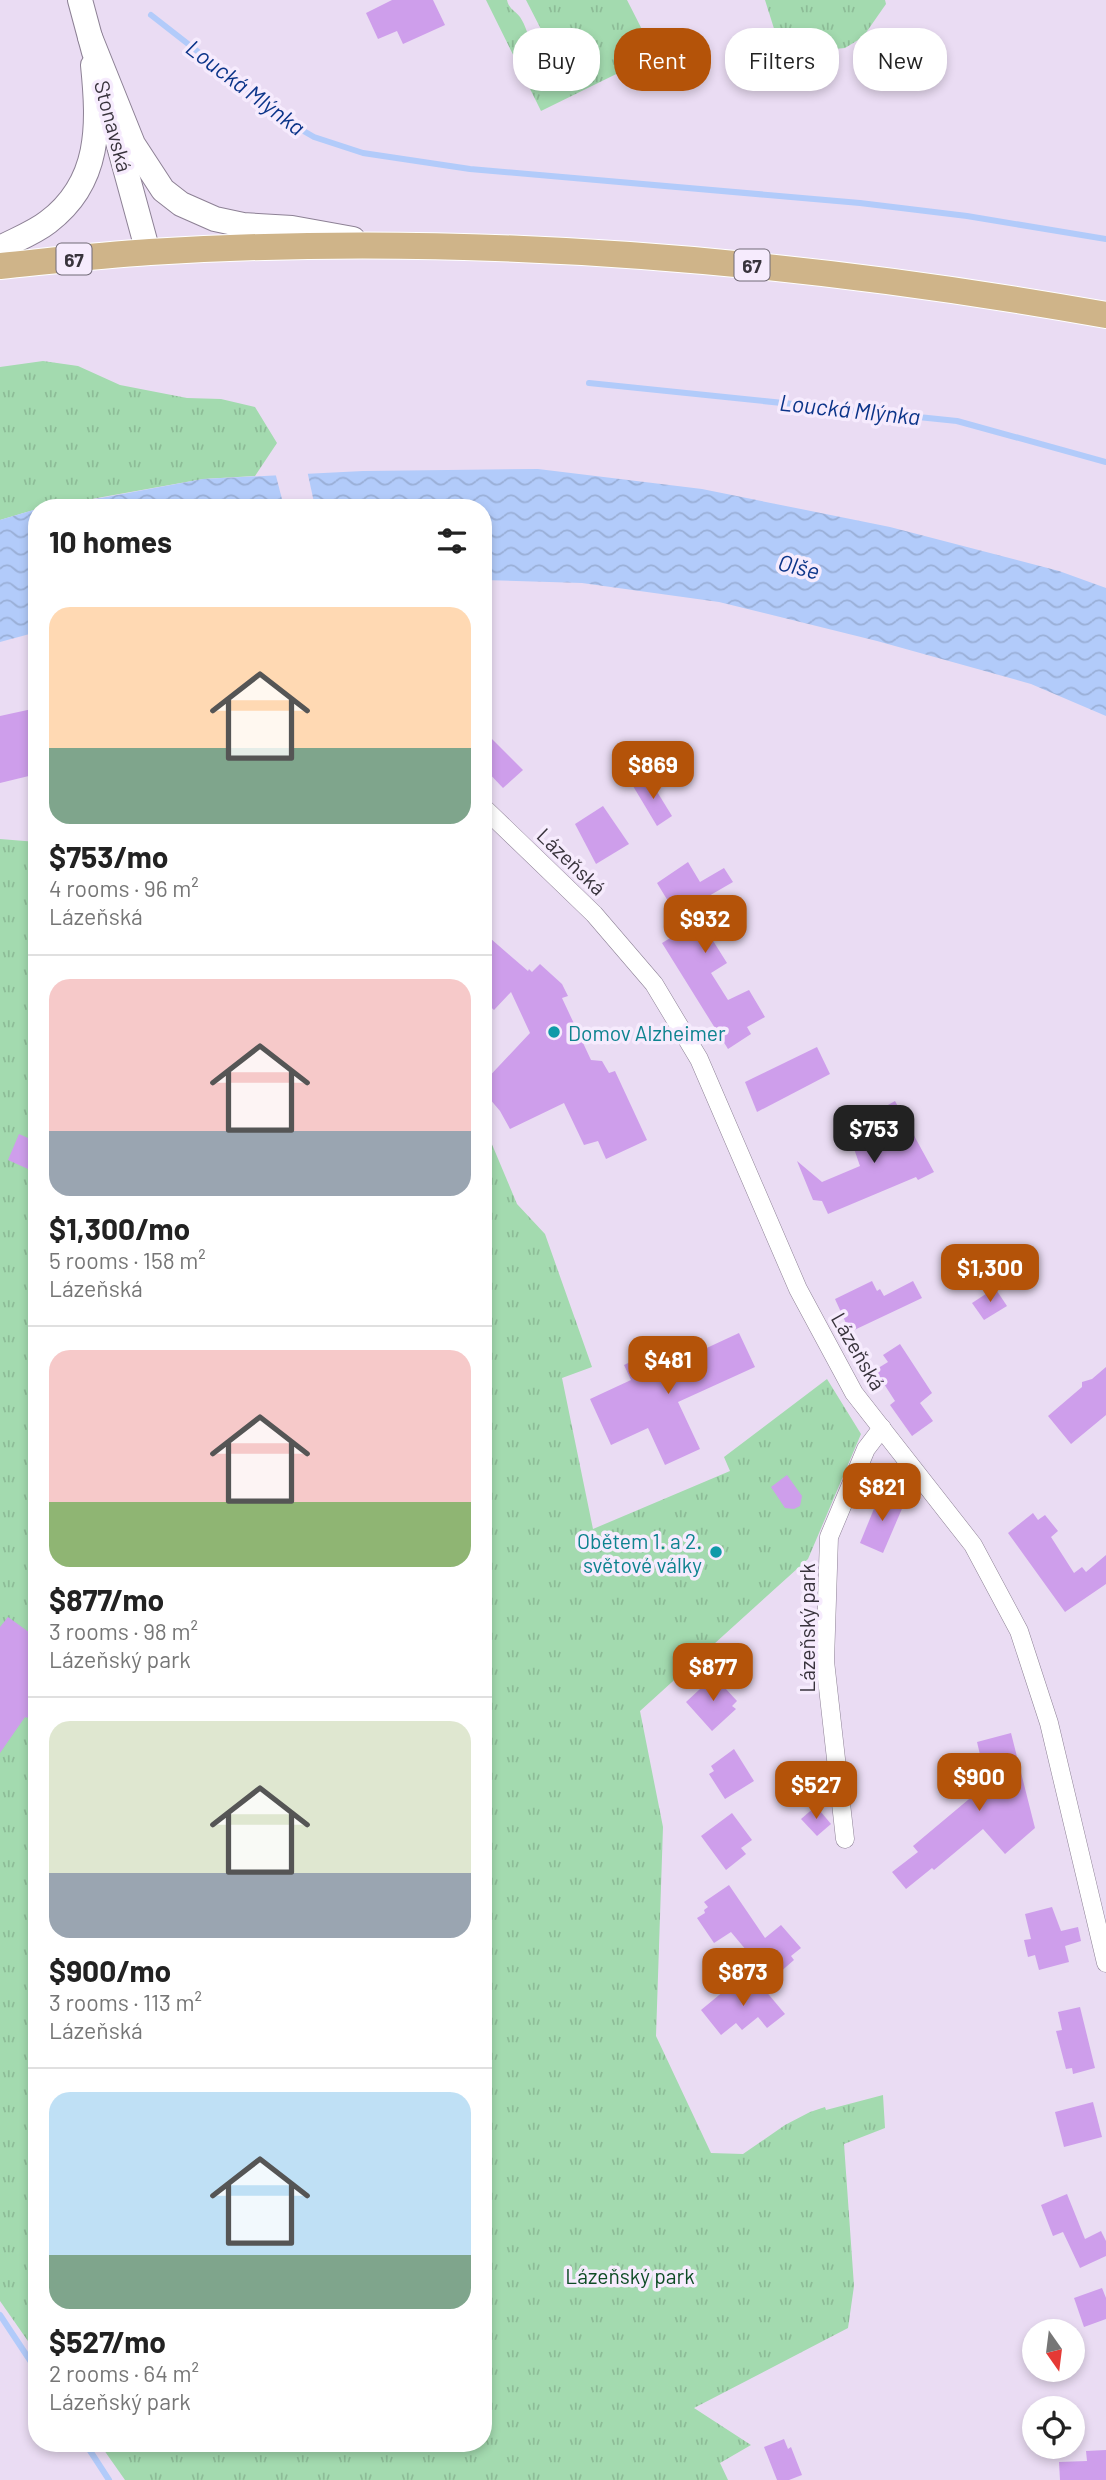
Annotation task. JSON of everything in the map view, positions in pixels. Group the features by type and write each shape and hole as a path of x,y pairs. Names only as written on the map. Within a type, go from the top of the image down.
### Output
{"main road":[{"name":"67","path":"0,266 148,252 248,247 395,246 589,252 780,267 961,290 1106,315"}],"street":[{"name":"Stonavská","path":"80,0 148,252"},
{"path":"90,37 133,144 163,190 181,204 215,219 243,225 292,228 395,246"},
{"path":"0,248 47,223 72,200 92,161 97,110 90,37"},
{"name":"Lázeňská","path":"492,816 594,914 654,984 699,1059 798,1290 855,1394 973,1545 1019,1631 1049,1723 1106,1964"},
{"name":"Lázeňský park","path":"845,1839 825,1661 829,1537 866,1449 882,1428"}],"green space":[{"path":"486,0 507,0 524,24 525,28 513,28 513,54"},
{"path":"526,0 627,0 641,28 614,28 614,75 600,82 600,28 540,28"},
{"path":"765,0 885,0 886,4 869,28 853,28 853,43 845,48 839,49 839,28 774,28"},
{"path":"531,91 582,91 541,111"},
{"path":"43,361 78,366 120,385 187,398 221,399 255,407 277,443 255,476 203,479 92,499 28,499 28,512 0,520 0,367"},
{"path":"0,839 28,841 28,2341 0,2301"},
{"name":"Lázeňský park","path":"492,1144 517,1204 545,1234 592,1367 562,1378 593,1529 730,1471 724,1457 827,1379 861,1434 808,1559 640,1711 663,1827 656,2036 711,2153 743,2154 785,2125 810,2112 883,2095 885,2128 844,2144 854,2286 848,2328 694,2408 751,2445 720,2463 728,2480 125,2480 105,2452 492,2452"}],"water":[{"name":"Olše","path":"538,469 702,489 890,527 1059,571 1106,588 1106,716 1031,684 877,641 719,602 582,583 492,580 492,499 95,499 203,479 363,471"},
{"path":"28,512 28,634 0,642 0,520"}],"pier":[{"path":"307,470 313,499 282,499 275,472"}],"building":[{"path":"392,0 433,0 445,25 403,44 397,31 378,39 366,13"},
{"path":"28,710 28,776 0,783 0,716"},
{"path":"492,739 523,770 503,788 492,776"},
{"path":"648,777 672,816 657,826 633,786"},
{"path":"603,806 629,844 596,864 575,824"},
{"path":"688,862 700,882 724,868 733,882 695,904 714,934 710,936 727,963 711,973 728,1000 749,990 765,1017 747,1027 751,1034 728,1049 662,943 685,929 657,883"},
{"name":"Domov Alzheimer","path":"492,940 528,971 529,969 532,972 540,964 562,984 568,996 562,998 591,1060 602,1061 609,1073 615,1071 647,1140 606,1159 598,1141 584,1145 564,1103 510,1129 492,1102 492,1073 530,1033 511,992 494,1010"},
{"path":"817,1047 830,1074 757,1112 745,1082"},
{"path":"895,1101 934,1172 828,1214 822,1201 813,1200 797,1161 822,1182 860,1166 852,1143 890,1129 879,1110"},
{"path":"19,1134 28,1138 28,1169 8,1160"},
{"path":"872,1281 877,1291 880,1289 884,1296 913,1281 922,1298 850,1332 835,1299"},
{"path":"995,1288 1007,1306 984,1320 972,1303"},
{"path":"739,1333 755,1367 678,1402 700,1449 665,1465 648,1428 611,1445 590,1399 631,1380 624,1365 649,1353 657,1371"},
{"path":"900,1344 932,1393 920,1403 933,1421 912,1436 890,1405 895,1401 875,1370 888,1362 883,1355"},
{"path":"1106,1367 1106,1415 1071,1444 1048,1416 1082,1387 1082,1382 1092,1379"},
{"path":"787,1475 802,1496 800,1506 794,1509 785,1508 771,1487"},
{"path":"880,1494 904,1504 883,1553 860,1543"},
{"path":"1033,1513 1038,1520 1045,1515 1058,1531 1051,1537 1074,1573 1082,1567 1086,1572 1106,1555 1106,1584 1065,1612 1008,1533"},
{"path":"8,1617 28,1631 28,1717 25,1717 0,1753 0,1627"},
{"path":"714,1676 737,1701 732,1706 736,1709 712,1731 686,1702"},
{"path":"1011,1733 1035,1828 1005,1854 983,1829 934,1870 932,1868 906,1889 892,1872 918,1852 913,1846 987,1784 977,1742"},
{"path":"734,1749 754,1781 725,1799 709,1774 714,1771 711,1766"},
{"path":"816,1806 831,1824 817,1836 801,1819"},
{"path":"732,1813 752,1840 741,1848 746,1854 726,1870 701,1836"},
{"path":"729,1885 765,1938 781,1925 801,1948 791,1956 794,1960 771,1980 731,1932 714,1943 697,1918 705,1913 704,1910 708,1907 704,1902"},
{"path":"1052,1907 1061,1931 1078,1927 1081,1941 1065,1946 1069,1962 1039,1970 1035,1955 1028,1957 1024,1940 1031,1939 1025,1914"},
{"path":"755,1978 785,2014 767,2028 758,2017 742,2030 736,2023 721,2035 701,2010 730,1986 736,1994"},
{"path":"1080,2007 1095,2068 1073,2074 1072,2068 1066,2069 1056,2031 1062,2030 1058,2012"},
{"path":"1093,2102 1102,2137 1064,2147 1055,2112"},
{"path":"1067,2194 1085,2239 1101,2231 1106,2241 1106,2256 1080,2268 1063,2232 1053,2236 1041,2205"},
{"path":"1102,2288 1106,2298 1106,2319 1085,2327 1085,2319 1081,2319 1074,2298"},
{"path":"784,2439 788,2449 791,2447 802,2475 789,2480 777,2480 764,2447"},
{"path":"1106,2450 1106,2480 1060,2480 1059,2462 1087,2461 1086,2451"}],"waterway":[{"path":"151,15 288,122 314,137 363,153 470,169 860,203 967,216 1106,239"},
{"name":"Loucká Mlýnka","path":"589,383 957,421 1106,462"},
{"path":"0,2315 28,2357"},
{"path":"91,2452 109,2480"}],"place":[{"name":"Domov Alzheimer","path":"554,1032"},
{"name":"Obětem 1. a 2. světové války","path":"716,1552"}]}
